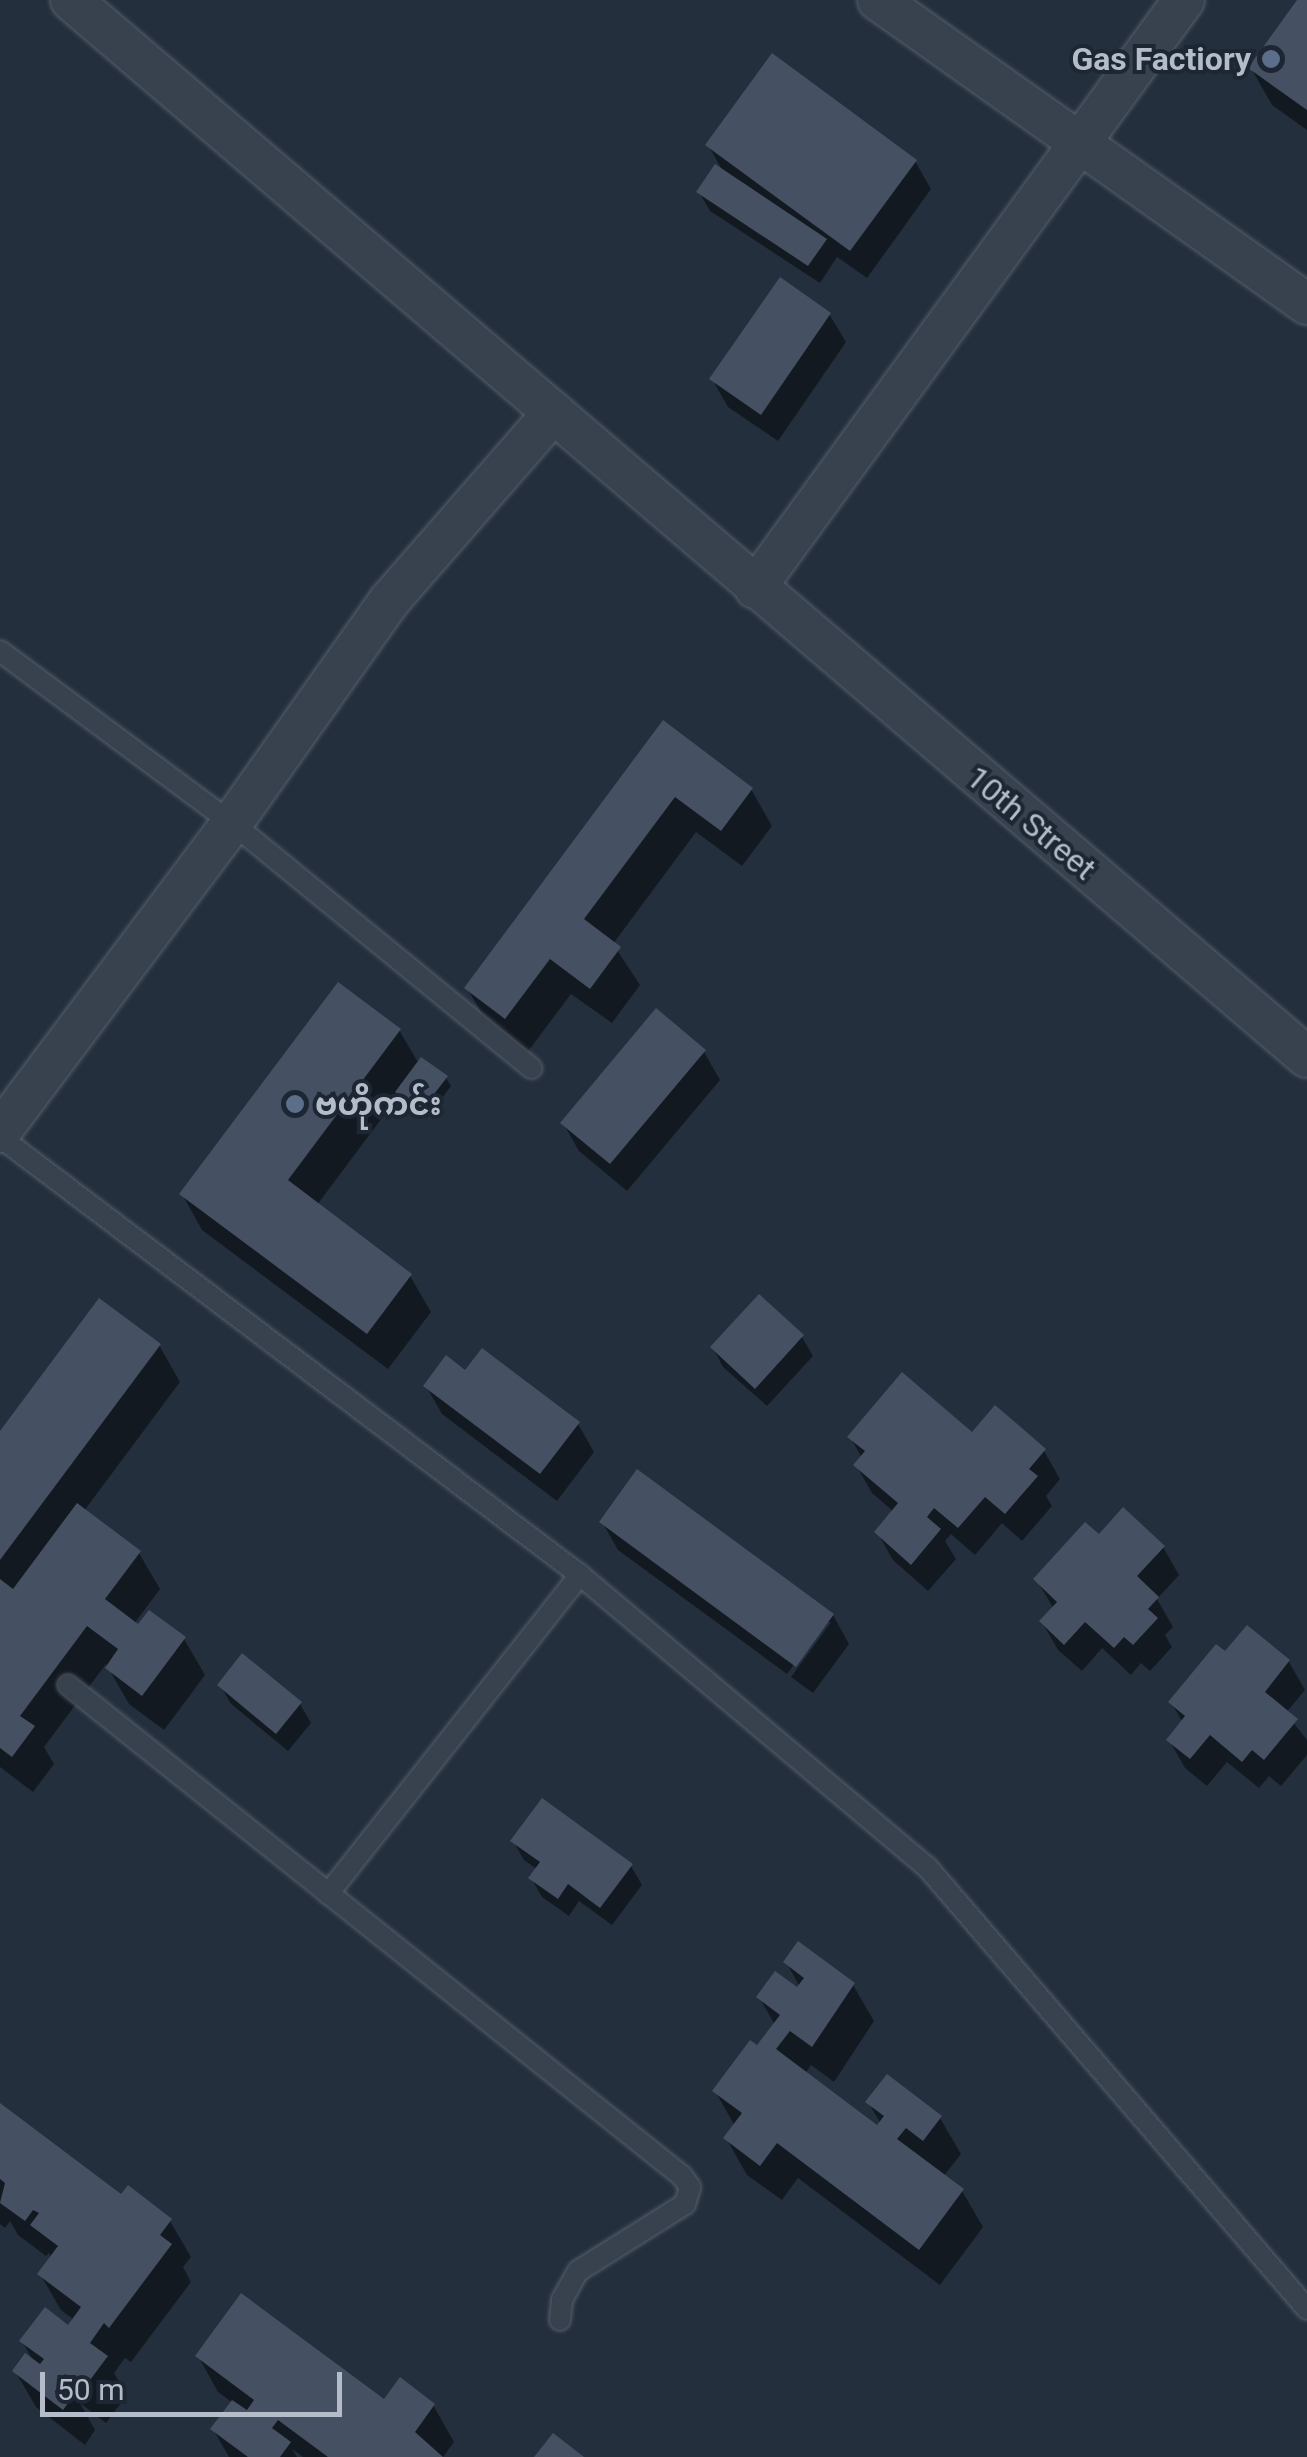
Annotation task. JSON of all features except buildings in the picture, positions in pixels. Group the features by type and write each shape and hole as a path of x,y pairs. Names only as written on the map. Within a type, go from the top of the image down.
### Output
{"street":[{"name":"10th Street","path":"71,0 1307,1057"},
{"path":"878,0 1307,304"},
{"path":"755,588 1184,0"},
{"path":"0,1135 232,823 390,600 554,412"}],"lane":[{"path":"0,651 232,823 531,1068"},
{"path":"0,1135 580,1576 927,1867 1307,2308"},
{"path":"328,1894 580,1576"},
{"path":"68,1685 682,2176 690,2187 685,2204 578,2271 562,2300 560,2320"}],"place":[{"name":"Gas Factiory","path":"1271,59"},
{"name":"ဗဟိုကင်း","path":"295,1104"}]}
